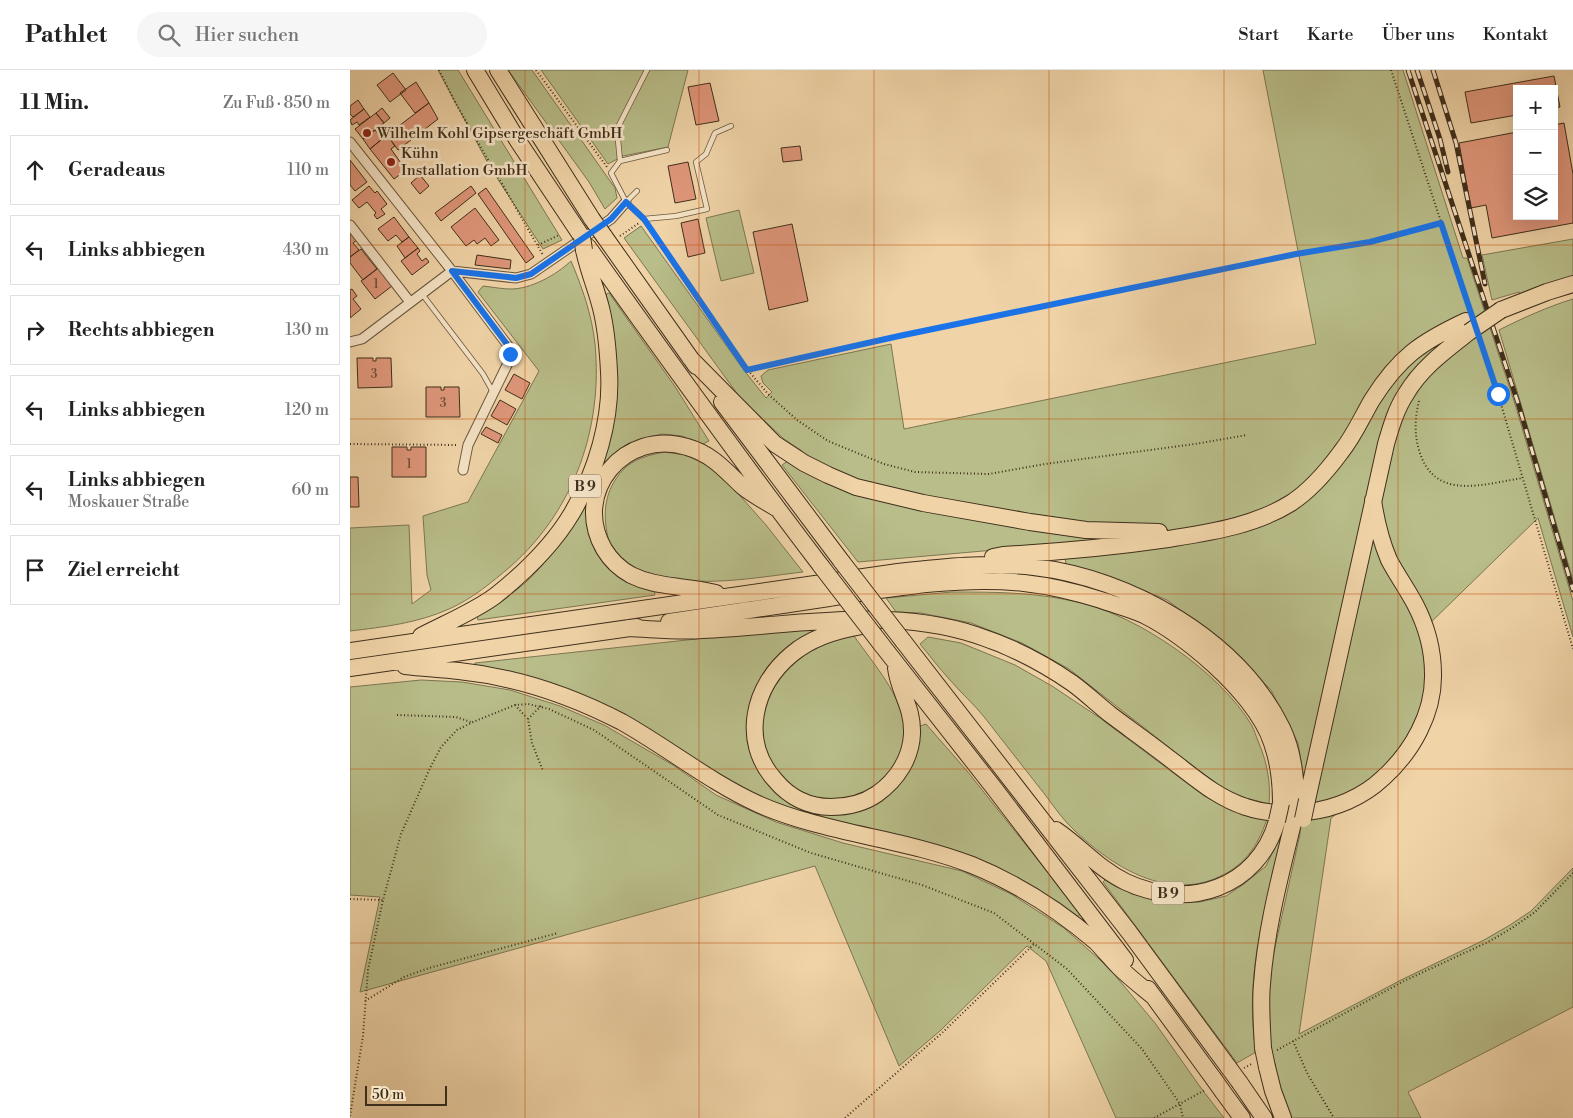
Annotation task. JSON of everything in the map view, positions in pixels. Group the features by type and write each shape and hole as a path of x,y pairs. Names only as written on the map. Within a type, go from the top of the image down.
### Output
{"highway":[{"name":"B 9","path":"350,651 408,642 468,612 493,597 517,577 538,557 572,513 595,463 602,439 607,410 609,373 601,307 587,266 583,241 518,141 475,70"},
{"name":"B 9","path":"350,668 382,664 628,628 919,586 995,581 1023,583 1077,593 1142,614 1165,626 1202,654 1243,695 1258,716 1272,742 1281,783 1295,802 1277,821 1273,837 1263,853 1250,868 1236,879 1204,893 1162,893 1128,883 1097,864 1073,842 1046,824 904,641 842,562 690,358 592,219 498,70"},
{"path":"583,241 778,509 1154,997 1216,1085 1242,1118"},
{"path":"408,642 729,595 947,566 1003,555 1142,543 1207,533 1248,523 1291,503 1308,491 1343,450 1387,378 1418,347 1437,335 1471,325 1501,310 1573,284"},
{"path":"1295,802 1395,415 1406,393 1422,373 1471,325"},
{"path":"690,358 775,444 804,463 856,487 966,511 1086,530 1207,533"},
{"path":"729,595 647,582 617,565 598,539 595,524 594,511 600,486 609,470 620,458 633,450 646,445 674,443 703,453 720,464 744,487 778,509"},
{"path":"628,628 699,631 835,620 892,620 952,629 996,642 1019,652 1072,683 1193,777 1215,792 1239,804 1269,812 1298,813 1324,810 1356,797 1374,786 1390,772 1406,753 1418,734 1432,693 1431,650 1426,627 1415,603 1390,561 1380,536 1373,500"},
{"path":"947,566 972,565 1042,568 1081,576 1129,592 1192,627 1244,674 1271,708 1283,730 1293,760 1296,783 1295,802 1299,819 1286,855 1265,954 1261,986 1261,1010 1270,1049 1260,1065 1273,1091 1283,1118"},
{"path":"892,620 857,626 828,634 810,643 793,653 779,666 766,684 757,703 754,724 757,750 766,770 790,795 805,803 824,807 843,807 872,797 886,788 895,777 909,750 912,720 909,705 898,682 895,661"},
{"path":"382,664 488,675 538,686 562,694 623,723 730,790 759,804 791,817 936,853 972,865 1003,879 1076,926 1154,997"},
{"path":"1046,824 1238,1073 1264,1118"}],"street":[{"path":"350,142 452,271 509,347 508,362 468,445 463,470"},
{"path":"350,342 362,339 452,271 516,278 531,274 611,219 626,202"},
{"path":"350,225 410,302"}],"lane":[{"path":"620,161 617,129 647,70"},
{"path":"667,150 620,161 611,173 626,202 644,219 676,216 707,209 696,162 706,154 715,133 730,126"},
{"path":"626,202 637,191"},
{"path":"422,294 483,374 494,392"}],"path":[{"path":"439,70 456,104 547,262"},
{"path":"536,70 611,173"},
{"path":"1391,70 1441,223 1471,325 1498,394 1573,649"},
{"path":"622,235 644,219 747,370 768,394 797,420 828,441 884,464 915,472 989,474 1045,464 1195,444 1247,435"},
{"path":"747,370 899,336 1296,254 1370,242 1441,223"},
{"path":"538,245 559,235"},
{"path":"1420,396 1415,432 1421,456 1434,478 1448,485 1464,486 1523,478"},
{"path":"350,444 468,445"},
{"path":"350,1116 363,1036 368,970 383,900 401,834 430,768 441,748 457,730 515,706 528,704 541,706 594,730 718,815 811,853 922,885 994,913 1067,969 1142,1049 1180,1104 1183,1118"},
{"path":"515,706 528,719 532,743 543,771"},
{"path":"528,719 541,706"},
{"path":"397,715 456,717 473,722"},
{"path":"1270,1049 1293,1040 1404,981 1488,942 1535,912 1573,873"},
{"path":"350,899 383,900"},
{"path":"365,1001 404,977 429,968 558,933"},
{"path":"845,1118 944,1032 1034,944"},
{"path":"1293,1040 1308,1075 1334,1118"},
{"path":"1238,1073 1260,1065"},
{"path":"1154,1118 1216,1085"}],"green space":[{"path":"438,70 458,70 562,240 543,249 490,167"},
{"path":"508,70 532,70 615,188 617,198 605,209 589,182"},
{"path":"541,70 688,70 668,147 623,156 608,164"},
{"path":"1263,70 1403,70 1463,258 1467,258 1515,404 1573,601 1573,637 1538,518 1426,627 1428,707 1380,782 1331,818 1299,1034 1510,925 1531,911 1573,868 1573,1007 1408,1092 1421,1118 1291,1118 1282,1097 1271,1048 1267,1017 1268,979 1300,834 1304,780 1298,743 1271,690 1225,644 1167,600 1116,579 1066,564 1063,544 858,562 782,465 802,451 784,439 741,399 624,238 641,226 743,369 766,398 772,392 763,383 761,376 768,370 891,344 904,429 1316,344"},
{"path":"739,210 754,273 721,281 706,218"},
{"path":"1573,239 1573,276 1520,294 1519,292 1492,300 1482,255"},
{"path":"571,261 586,301 594,333 596,375 594,406 589,436 580,466 552,520 533,544 511,566 482,590 457,605 437,614 413,621 350,631 350,528 409,525 412,604 431,590 427,575 423,516 468,502 539,371 478,292 483,286 511,289 527,287 551,276"},
{"path":"609,293 676,388 709,441 703,444 682,436 662,434 637,440 609,459 599,476 604,295"},
{"path":"1573,299 1573,580 1499,330 1535,313"},
{"path":"664,452 686,455 709,466 727,481 766,525 803,572 725,581 686,580 648,573 633,567 618,557 611,548 605,519 606,502 612,485 623,470 636,460"},
{"path":"591,487 589,533 595,550 608,566 628,583 654,590 655,595 478,620 476,614 499,602 531,578 560,541"},
{"path":"952,592 1033,595 1081,603 1128,620 1176,649 1219,685 1237,704 1251,724 1266,764 1269,780 1269,804 1246,798 1221,788 1069,669 1022,643 971,623 921,613 896,612 886,598"},
{"path":"816,626 840,638 854,636 893,693 899,705 906,731 926,724 967,771 1081,914 1077,917 1042,895 788,810 741,789 606,705 555,684 474,666 475,663"},
{"path":"928,637 961,643 1015,665 1052,686 1100,718 1204,796 1242,815 1267,819 1254,848 1234,869 1214,879 1195,884 1176,885 1157,882 1121,866 1105,856 1089,844 1063,819 985,718 945,675 920,644"},
{"path":"421,680 462,682 510,690 560,706 604,725 673,765 716,795 776,822 843,843 962,871 1011,894 1064,928 1108,967 1155,1023 1224,1118 1116,1118 1046,961 1027,946 941,1030 899,1066 815,866 360,992 380,897 350,895 350,687"},
{"path":"1278,841 1281,841 1262,920 1254,972 1252,998 1256,1052 1237,1063 1103,882 1106,879 1132,894 1166,901 1200,902 1226,896 1266,866"}],"building":[{"path":"393,73 406,90 390,102 377,85"},
{"path":"1554,76 1556,85 1513,85 1513,116 1471,123 1465,92"},
{"path":"416,82 429,103 415,113 400,93"},
{"path":"710,83 719,121 696,125 688,87"},
{"path":"358,100 364,109 353,117 350,114 350,106"},
{"path":"429,103 438,119 398,150 387,135"},
{"path":"382,108 390,118 384,123 376,113"},
{"path":"364,109 370,117 359,125 357,122 352,125 350,120"},
{"path":"376,113 384,123 363,139 355,129"},
{"path":"1564,123 1573,174 1573,223 1492,238 1486,205 1471,208 1459,143 1513,133 1513,220 1558,220 1558,124"},
{"path":"375,130 382,139 370,149 363,139"},
{"path":"387,135 395,146 391,149 406,170 394,179 370,149"},
{"path":"800,146 802,160 783,162 781,148"},
{"path":"350,160 367,182 355,191 350,185"},
{"path":"688,162 696,199 675,203 668,166"},
{"path":"420,175 429,186 420,194 411,183"},
{"path":"369,186 375,193 377,191 387,204 381,209 385,214 377,219 374,215 376,213 367,202 359,208 352,200"},
{"path":"471,186 476,193 441,221 435,213"},
{"path":"486,188 534,257 526,263 478,194"},
{"path":"475,208 499,240 491,246 485,238 477,244 474,240 466,246 451,227"},
{"path":"394,217 409,237 402,242 396,235 388,241 378,229"},
{"path":"698,219 705,253 688,257 681,223"},
{"path":"792,224 808,301 769,310 753,232"},
{"path":"350,232 357,240 353,243 359,250 350,257"},
{"path":"409,237 418,248 405,258 397,246"},
{"path":"418,248 420,251 417,254 422,261 426,258 429,262 412,275 401,261"},
{"path":"361,249 377,269 363,280 350,263 350,257"},
{"path":"477,255 511,260 510,269 475,265"},
{"path":"378,268 392,286 375,299 361,281"},
{"path":"352,289 357,296 353,299 361,309 350,318 350,290"},
{"path":"357,358 373,358 373,361 376,361 376,358 391,358 392,387 358,388"},
{"path":"514,374 530,383 522,399 505,390"},
{"path":"426,387 441,387 441,390 444,390 444,387 459,387 460,417 426,417"},
{"path":"500,400 516,409 507,425 491,416"},
{"path":"486,427 502,435 498,443 481,434"},
{"path":"392,447 407,447 407,450 411,450 411,447 426,447 426,477 392,477"},
{"path":"350,477 358,477 359,507 350,507"}],"railway":[{"path":"1408,70 1518,403 1573,590"},
{"path":"1417,70 1440,139 1448,172"},
{"path":"1433,70 1456,143 1485,284"}],"place":[{"name":"Wilhelm Kohl Gipsergeschäft GmbH","path":"367,133"},
{"name":"Kühn Installation GmbH","path":"391,162"}],"route":[{"path":"510,354 509,347 452,271 516,278 531,274 611,219 626,202 644,219 747,370 899,336 1296,254 1370,242 1441,223 1498,394"}]}
